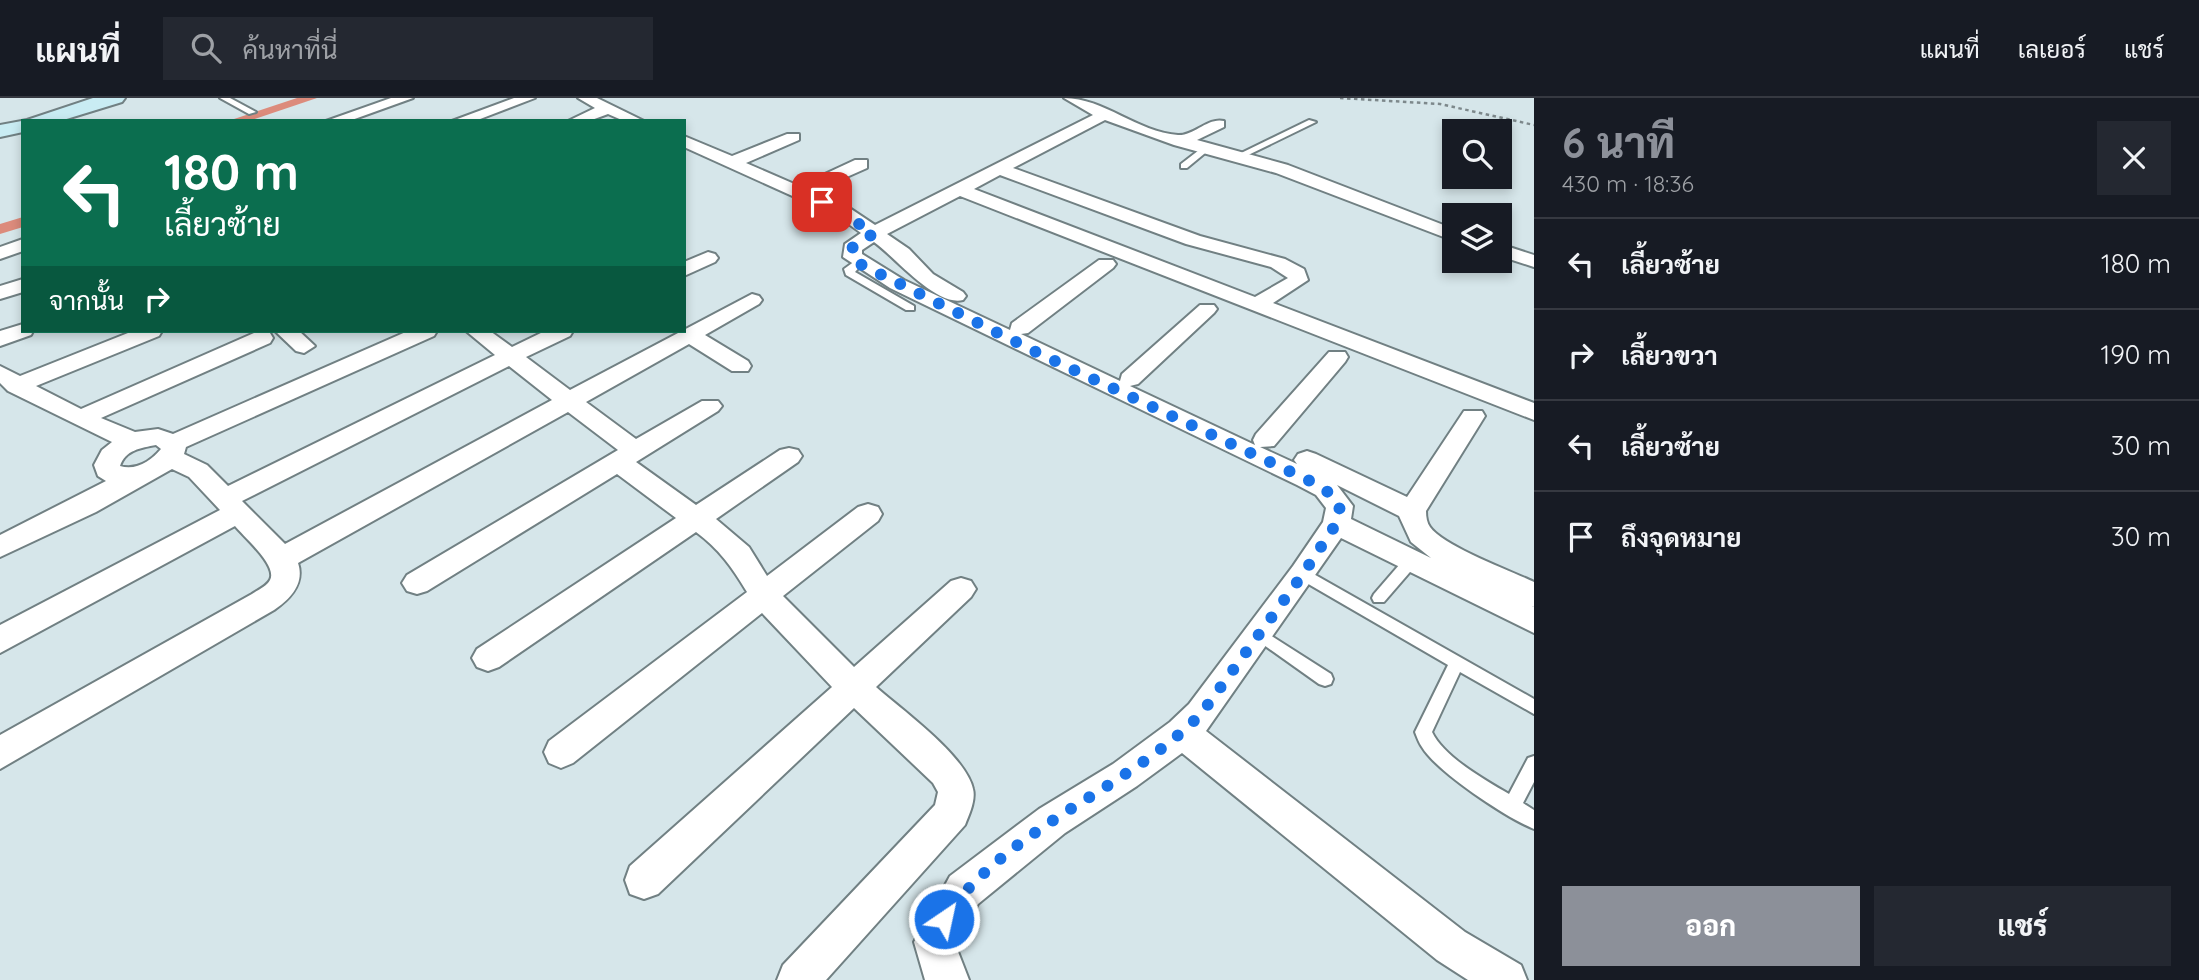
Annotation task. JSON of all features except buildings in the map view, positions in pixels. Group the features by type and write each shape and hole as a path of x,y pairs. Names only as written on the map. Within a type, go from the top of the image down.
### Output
{"street":[{"path":"44,119 115,98"},
{"path":"339,119 406,98"},
{"path":"465,119 528,98"},
{"path":"585,98 633,119"},
{"path":"1071,98 1102,116 1180,142 1313,178 1442,228"},
{"path":"580,119 609,108"},
{"path":"948,980 942,971 934,942 944,919 964,890 1052,821 1125,775 1182,733 1201,714 1303,574 1336,524 1340,506 1336,499 1315,484 1040,354 858,263 853,257 852,248 880,230 1102,116"},
{"path":"1180,142 1219,124"},
{"path":"0,131 21,126"},
{"path":"733,162 793,136"},
{"path":"686,142 880,230 939,287 1020,328 1265,440 1412,511"},
{"path":"800,192 861,164"},
{"path":"997,168 1193,240 1278,262 1297,273 1298,281 1256,305"},
{"path":"959,188 1534,412"},
{"path":"0,253 21,246"},
{"path":"1512,252 1534,259"},
{"path":"686,269 708,258"},
{"path":"1020,328 1106,264"},
{"path":"0,293 21,286"},
{"path":"282,559 752,300"},
{"path":"1130,379 1207,309"},
{"path":"0,339 21,331"},
{"path":"8,380 145,333"},
{"path":"288,333 304,346"},
{"path":"0,547 86,506 136,476 162,465 172,450 422,333"},
{"path":"480,333 571,400 626,456 739,554 765,597 853,690 945,772 956,790 952,813 798,980"},
{"path":"0,640 231,505 558,333"},
{"path":"689,335 740,366"},
{"path":"80,418 262,338"},
{"path":"1265,440 1337,357"},
{"path":"8,380 80,418 132,441"},
{"path":"417,583 710,406"},
{"path":"1473,416 1412,511 1413,526 1430,544 1534,595"},
{"path":"0,753 279,591 287,580 288,571 282,559 231,505 158,437 132,441 111,455 107,470 123,477 136,476"},
{"path":"488,659 789,456"},
{"path":"561,752 765,597 868,514"},
{"path":"1336,524 1534,621"},
{"path":"644,880 961,590"},
{"path":"1182,733 1451,946 1506,980"}],"lane":[{"path":"224,98 252,112"},
{"path":"1237,157 1312,122"},
{"path":"1184,166 1206,149"},
{"path":"858,263 849,269 850,273 910,308"},
{"path":"1379,598 1411,561"},
{"path":"1303,574 1534,706"},
{"path":"1259,634 1325,679"},
{"path":"1457,662 1423,732 1424,739 1438,754 1534,820"},
{"path":"1512,806 1534,764"}],"path":[{"path":"1340,98 1440,104 1534,125"}],"waterway":[{"path":"241,119 311,98"},
{"path":"0,229 21,223"}],"route":[{"path":"822,202 874,233 852,248 851,253 858,263 1040,354 1306,479 1325,489 1340,506 1336,524 1303,574 1201,714 1182,733 1125,775 1052,821 964,890 944,919"}]}
